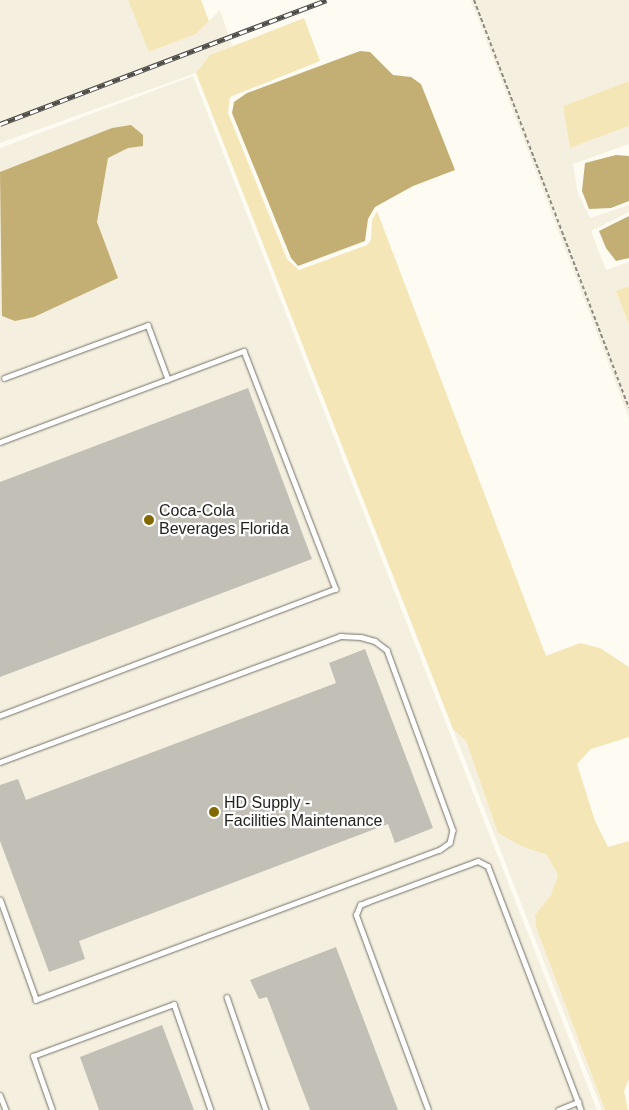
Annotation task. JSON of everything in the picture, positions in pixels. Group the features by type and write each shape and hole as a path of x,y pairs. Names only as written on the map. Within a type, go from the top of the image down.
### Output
{"lane":[{"path":"4,378 148,325 168,379"},
{"path":"0,442 244,351 336,589 0,716"},
{"path":"0,762 340,636 361,637 375,641 387,650 453,830 450,843 440,850 36,1000 0,900"},
{"path":"428,1110 356,915 360,906 367,902 478,862 488,866 581,1110"},
{"path":"227,997 266,1110"},
{"path":"52,1110 33,1056 174,1004 211,1110"},
{"path":"0,1095 6,1110"},
{"path":"558,1110 578,1102"}],"path":[{"path":"474,0 629,408"}],"shaded area":[{"path":"0,0 128,0 150,52 196,34 220,10 232,46 210,55 196,73 0,143"},
{"path":"128,0 201,0 209,21 196,34 149,52"},
{"path":"471,0 629,0 629,81 563,106 570,148 629,126 629,144 573,164 578,193 590,218 629,205 629,212 591,231 606,270 629,262 629,286 616,291 629,325 629,418"},
{"path":"304,18 320,61 230,97 228,113 287,259 299,270 367,245 371,240 372,220 377,211 546,656 580,643 600,648 629,667 629,737 591,749 577,764 595,821 608,847 629,841 629,1079 624,1091 628,1110 605,1110 536,927 535,915 551,895 558,875 547,855 521,846 498,833 466,741 453,729 196,73 210,55"},
{"path":"360,51 370,52 393,75 411,77 421,84 455,170 413,186 375,207 368,219 365,241 298,266 291,258 232,113 234,102 247,93"},
{"path":"193,76 597,1110 0,1110 0,148"},
{"path":"629,81 629,126 570,148 563,106"},
{"path":"131,125 143,135 143,146 128,148 108,158 97,222 118,278 34,317 15,321 2,316 0,172 112,128"},
{"path":"616,155 629,156 629,201 611,208 589,209 582,191 585,163"},
{"path":"629,216 629,258 616,261 606,248 599,231"},
{"path":"629,286 629,325 616,291"},
{"path":"453,729 466,741 498,833 521,846 547,855 558,875 551,895 535,915 536,927 605,1110 602,1110"}],"building":[{"name":"Coca-Cola Beverages Florida","path":"248,388 312,559 0,677 0,482"},
{"name":"HD Supply - Facilities Maintenance","path":"365,649 433,828 395,843 388,824 79,941 85,959 49,972 0,841 0,785 18,779 26,800 336,683 329,663"},
{"path":"336,947 398,1110 310,1110 267,997 259,999 250,980"},
{"path":"162,1025 194,1110 99,1110 80,1057"}],"railway":[{"path":"0,124 326,0"}],"place":[{"name":"Coca-Cola Beverages Florida","path":"149,520"},
{"name":"HD Supply - Facilities Maintenance","path":"214,812"}]}
